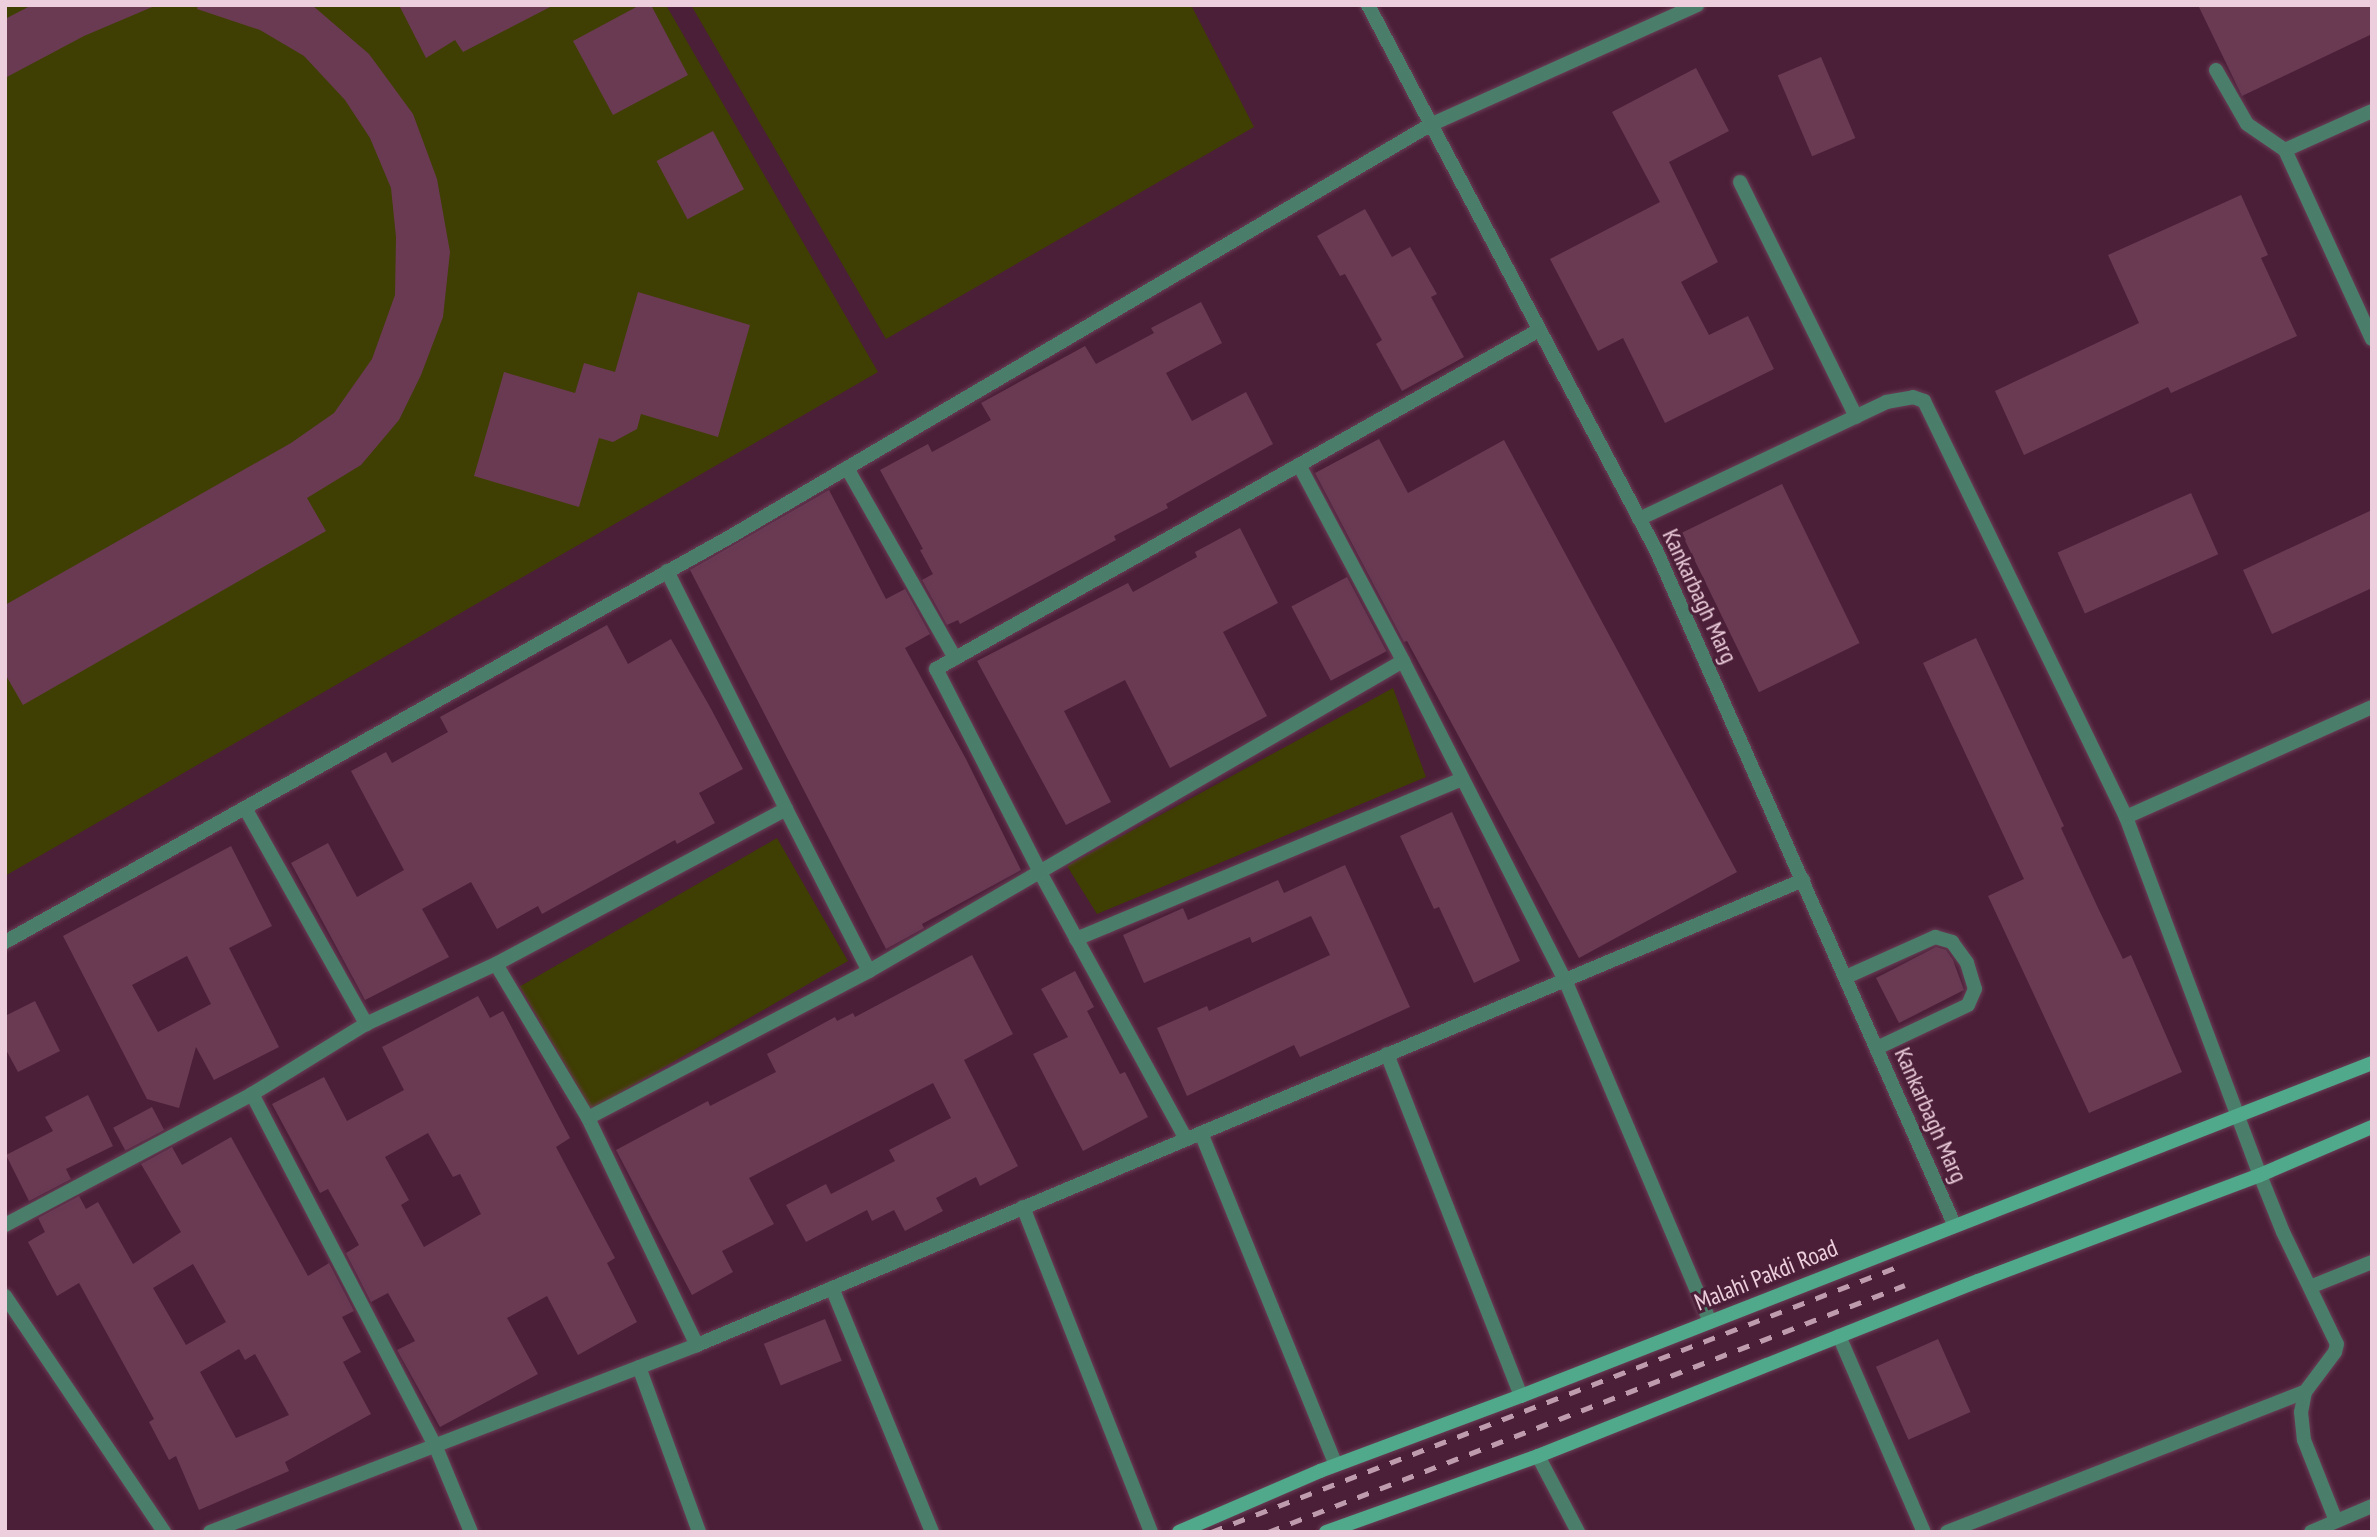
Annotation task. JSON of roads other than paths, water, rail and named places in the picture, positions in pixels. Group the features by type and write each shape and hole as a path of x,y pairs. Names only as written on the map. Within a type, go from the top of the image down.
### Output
{"main road":[{"name":"Malahi Pakdi Road","path":"1179,1532 1336,1465 1521,1396 1954,1224 2372,1063"},
{"path":"1326,1532 1538,1456 1839,1336 2260,1175 2372,1127"}],"street":[{"name":"Kankarbagh Marg","path":"1368,5 1639,519 1803,880 1954,1224"},
{"path":"5,942 847,468 1430,125 1697,5"},
{"path":"2216,70 2248,124 2286,150 2372,339"},
{"path":"2286,150 2372,111"},
{"path":"1740,181 1856,417"},
{"path":"1186,1139 1040,872 936,669 1539,330"},
{"path":"1639,519 1902,397 1924,401 2126,817 2260,1175 2337,1347 2305,1392 2301,1412 2304,1440 2336,1521"},
{"path":"1299,465 1565,980 1710,1322"},
{"path":"847,468 954,658"},
{"path":"667,571 869,971"},
{"path":"588,1118 869,971 1403,662"},
{"path":"2126,817 2372,707"},
{"path":"1076,939 1462,779"},
{"path":"245,808 366,1024"},
{"path":"5,1226 252,1094 366,1024 496,964 786,809"},
{"path":"209,1532 697,1345 1803,880"},
{"path":"1846,977 1935,937 1952,942 1967,962 1975,989 1968,1005 1877,1048"},
{"path":"496,964 588,1118 697,1345"},
{"path":"1387,1054 1521,1396"},
{"path":"252,1094 435,1445 471,1532"},
{"path":"1201,1133 1336,1465"},
{"path":"1023,1208 1151,1532"},
{"path":"2310,1287 2372,1262"},
{"path":"832,1288 932,1532"},
{"path":"5,1296 164,1532"},
{"path":"1839,1336 1924,1532"},
{"path":"639,1367 699,1532"},
{"path":"1947,1532 2305,1392"},
{"path":"1538,1456 1578,1532"},
{"path":"2311,1532 2372,1506"}],"railway":[{"path":"1211,1532 1897,1267"},
{"path":"1268,1532 1905,1285"}]}
